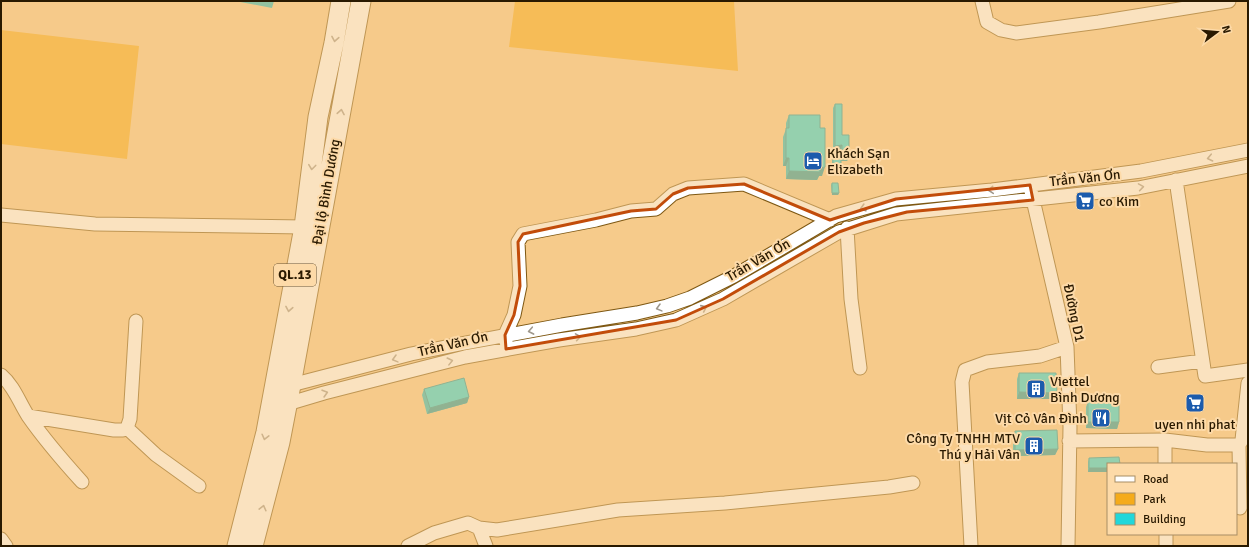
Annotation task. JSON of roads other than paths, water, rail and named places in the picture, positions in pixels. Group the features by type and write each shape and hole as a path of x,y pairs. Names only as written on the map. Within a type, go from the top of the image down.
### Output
{"highway":[{"name":"Đại lộ Bình Dương","path":"238,546 266,432 304,227 318,117 334,43 341,1"},
{"name":"Đại lộ Bình Dương","path":"253,546 291,385 361,1"}],"street":[{"path":"982,1 987,22 1001,30 1016,33 1160,7 1228,1"},
{"name":"Trần Văn Ơn","path":"291,385 411,354 637,313 690,298 734,276 830,220 862,208 896,199 1030,185 1174,166 1248,150"},
{"name":"Trần Văn Ơn","path":"287,404 411,370 506,349 636,329 676,320 723,299 847,228 907,212 1138,188 1248,166"},
{"path":"1176,180 1205,376 1248,370"},
{"path":"506,349 505,336 514,315 520,286 518,242 523,234 596,220 631,211 656,210 673,194 688,188 744,184 830,220"},
{"name":"Đường D1","path":"1030,185 1067,348 1070,441 1068,546"},
{"path":"1,215 95,224 304,227"},
{"path":"847,228 851,299 860,368"},
{"path":"127,428 130,418 136,321"},
{"path":"971,546 962,382 965,370 987,362 1040,356 1067,348"},
{"path":"1158,367 1202,361"},
{"path":"1,375 9,382 28,416 82,482"},
{"path":"1242,508 1239,445 1242,440 1248,383"},
{"path":"28,416 114,430 123,430 127,428"},
{"path":"127,428 156,455 198,486"},
{"path":"1070,441 1165,440 1207,445 1239,445"},
{"path":"1165,440 1165,463"},
{"path":"408,546 454,526 468,523 479,528 497,530 618,510 725,503 889,487 913,483"},
{"path":"479,528 486,546"},
{"path":"1166,535 1166,546"},
{"path":"1,539 6,546"}],"place":[{"name":"Khách Sạn Elizabeth","path":"813,161"},
{"name":"co Kim","path":"1085,201"},
{"name":"Viettel Bình Dương","path":"1036,389"},
{"name":"uyen nhi phat","path":"1195,403"},
{"name":"Vịt Cỏ Vân Đình","path":"1101,418"},
{"name":"Công Ty TNHH MTV Thú y Hải Vân","path":"1034,446"}]}
